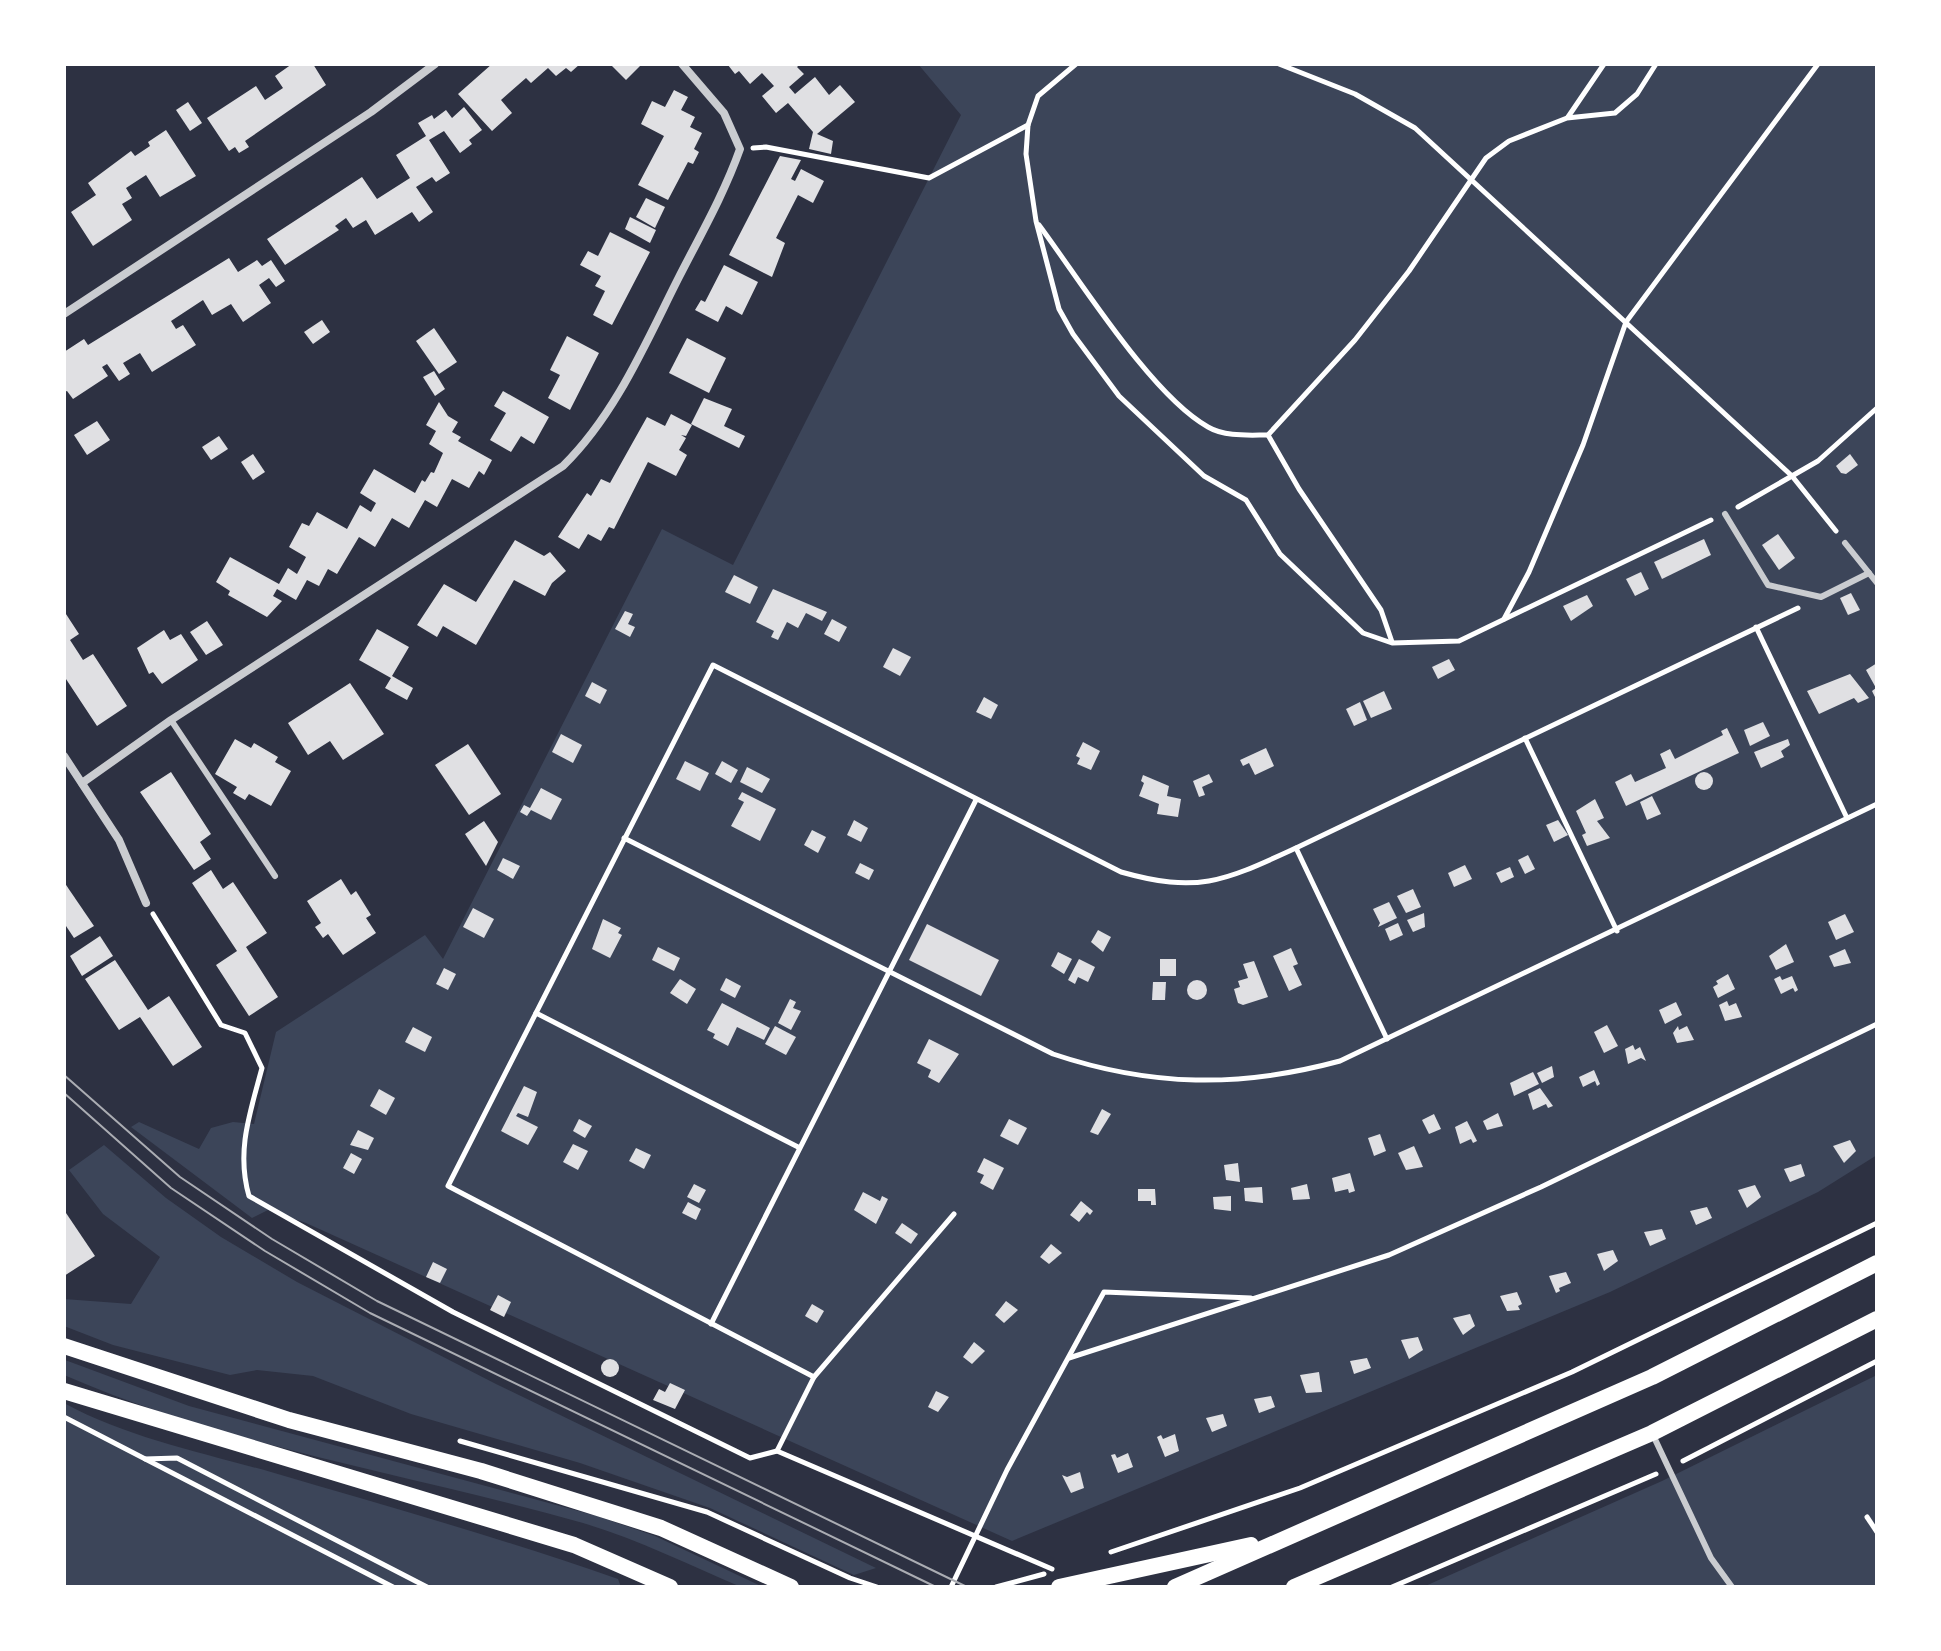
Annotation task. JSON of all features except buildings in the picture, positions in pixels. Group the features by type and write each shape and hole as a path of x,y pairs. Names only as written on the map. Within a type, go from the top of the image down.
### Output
{"main road":[{"path":"1175,1587 1652,1377 1877,1263"},
{"path":"1294,1587 1652,1433 1877,1319"},
{"path":"65,1347 289,1420 481,1471 661,1528 791,1587"},
{"path":"64,1391 560,1540 670,1587"},
{"path":"1059,1587 1283,1538"}],"street":[{"path":"64,314 371,112 435,64"},
{"path":"82,783 171,720 563,466 588,442 641,353 726,190 740,149 724,113 682,64"},
{"path":"64,756 119,840 146,903"}],"lane":[{"path":"1725,514 1768,585 1821,597 1869,573"},
{"path":"1845,543 1877,583"},
{"path":"171,720 275,876"},
{"path":"1652,1433 1711,1558 1732,1587"}],"path":[{"path":"1076,64 1038,96 1028,125 1026,154 1036,221 1059,309 1119,396 1204,476 1246,500 1280,554 1363,633 1392,643 1459,641 1725,514 1818,461 1877,408"},
{"path":"1279,64 1355,94 1415,128 1792,476 1845,543"},
{"path":"1567,118 1604,64"},
{"path":"1036,221 1130,349 1184,410 1210,429 1235,435 1268,435 1355,340 1409,271 1486,158 1509,141 1567,118 1615,113 1637,94 1656,64"},
{"path":"1503,621 1529,572 1583,445 1626,322 1818,64"},
{"path":"740,149 766,147 929,178 1028,125"},
{"path":"1268,435 1299,489 1381,610 1392,643"},
{"path":"814,1377 448,1186 713,665 1121,872 1161,883 1198,885 1234,876 1296,848 1821,597"},
{"path":"1756,627 1847,818"},
{"path":"1525,738 1617,931"},
{"path":"711,1324 976,800"},
{"path":"624,838 1053,1054 1088,1066 1154,1079 1239,1080 1285,1076 1340,1061 1877,804"},
{"path":"1296,848 1387,1039"},
{"path":"146,903 221,1025 245,1033 262,1068 244,1132 242,1169 249,1196 453,1312 750,1458 777,1451 1057,1571 996,1587"},
{"path":"536,1013 798,1147"},
{"path":"1069,1358 1389,1255 1541,1187 1877,1024"},
{"path":"777,1451 814,1377 954,1214"},
{"path":"1109,1553 1300,1488 1558,1378 1877,1223"},
{"path":"951,1587 1007,1470 1104,1292 1254,1299"},
{"path":"1392,1587 1667,1469 1877,1361"},
{"path":"64,1417 393,1587"},
{"path":"144,1459 177,1458 427,1587"},
{"path":"1867,1517 1877,1532"}],"shaded area":[{"path":"918,64 1877,64 1877,1155 1818,1192 1610,1292 1012,1541 306,1223 268,1210 252,1218 131,1127 139,1122 199,1149 211,1128 233,1122 254,1124 276,1032 425,935 443,959 662,529 733,565 961,115"},
{"path":"104,1145 166,1198 221,1237 297,1282 496,1384 876,1568 854,1575 710,1508 580,1463 411,1414 313,1376 257,1370 230,1375 113,1345 64,1326 64,1299 131,1304 160,1257 103,1214 69,1170"},
{"path":"65,1360 189,1406 597,1516 655,1536 763,1587 741,1587 643,1544 583,1523 255,1441 191,1422 64,1375"},
{"path":"1877,1375 1877,1587 1423,1587 1662,1481"},
{"path":"64,1403 113,1425 165,1443 402,1510 575,1564 618,1579 621,1587 64,1587"}],"tram line":[{"path":"64,1075 180,1177 272,1239 377,1301 967,1587"},
{"path":"64,1093 171,1188 265,1251 370,1313 936,1587"}]}
